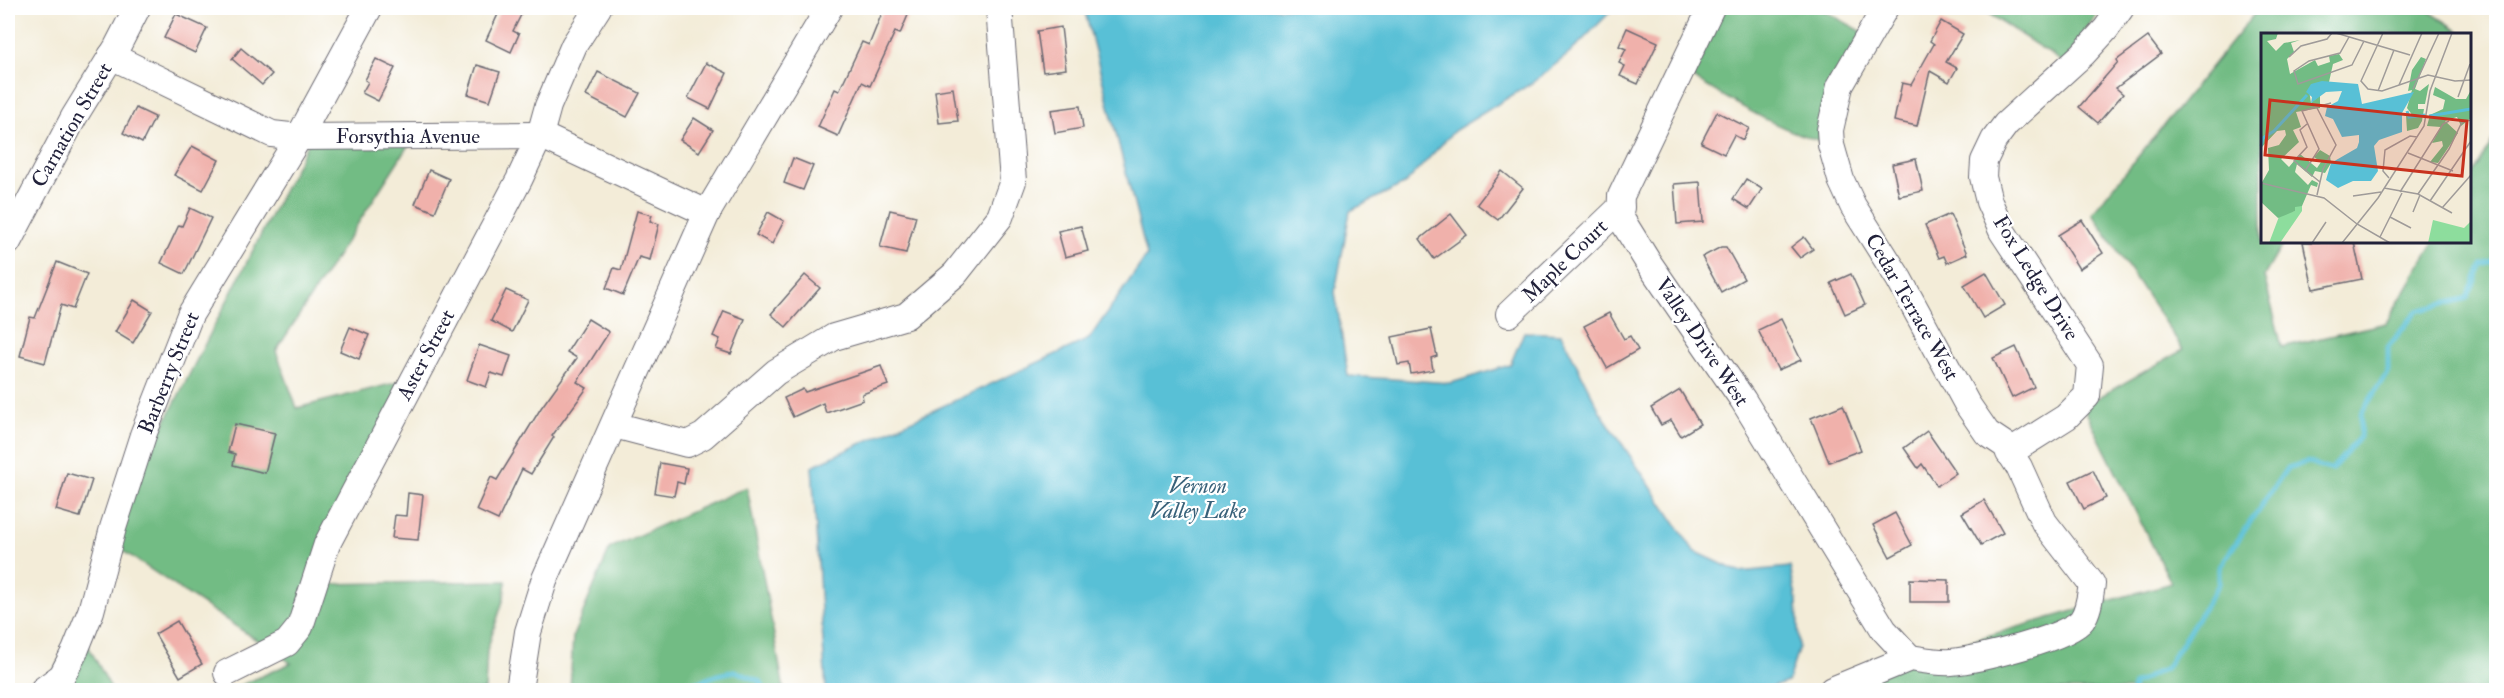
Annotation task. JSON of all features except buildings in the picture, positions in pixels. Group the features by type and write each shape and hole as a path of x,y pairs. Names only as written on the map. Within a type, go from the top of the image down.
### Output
{"street":[{"name":"Carnation Street","path":"8,242 74,117 137,8"},
{"name":"Barberry Street","path":"43,690 62,676 91,611 113,528 140,446 190,315 299,136 369,8"},
{"name":"Aster Street","path":"227,673 287,643 300,627 327,544 519,180 540,135 548,106 574,45 598,8"},
{"path":"519,690 528,632 544,581 706,213 829,8"},
{"path":"614,425 687,444 703,436 776,372 834,337 906,316 955,274 1000,218 1013,182 999,8"},
{"path":"1621,207 1621,196 1653,125 1711,8"},
{"name":"Cedar Terrace West","path":"1885,8 1840,86 1830,130 1835,161 1853,206 1899,279 1967,404 1987,433 2005,446 2034,496 2044,522 2092,584 2088,607 2082,621 2050,638 1977,658 1952,662 1910,658"},
{"name":"Fox Ledge Drive","path":"2009,453 2066,417 2087,396 2090,364 2002,231 1989,201 1983,177 1984,161 1994,140 2006,124 2076,61 2106,29 2121,8"},
{"name":"Forsythia Avenue","path":"111,56 272,134 299,136 540,135 706,213"},
{"name":"Maple Court","path":"1509,314 1621,207"},
{"name":"Valley Drive West","path":"1621,207 1620,217 1648,262 1743,400 1884,630 1910,658"},
{"path":"1832,690 1910,658"}],"green space":[{"path":"1702,8 1819,8 1874,38 1829,142 1773,123 1679,70"},
{"path":"1980,8 2101,8 2064,63"},
{"path":"2259,8 2424,8 2458,30 2458,33 2261,33 2261,243 2283,243 2264,276 2282,347 2386,323 2433,243 2471,243 2471,178 2496,134 2496,690 1873,690 1872,669 2171,583 2083,406 2183,350 2092,213"},
{"path":"418,130 276,351 297,408 414,378 321,584 506,581 504,598 487,650 485,690 230,690 291,663 105,539 312,135"},
{"path":"747,487 784,690 687,687 687,690 570,690 573,636 610,548"},
{"path":"77,625 112,690 32,690 51,677"}],"water":[{"name":"Vernon Valley Lake","path":"1084,8 1614,8 1570,53 1532,83 1454,131 1406,183 1350,211 1335,292 1348,376 1451,383 1510,365 1524,332 1561,334 1600,411 1694,551 1739,572 1790,567 1797,601 1799,647 1788,682 1763,690 826,690 812,466 1089,339 1147,255"}],"waterway":[{"path":"2132,690 2134,684 2166,668 2219,584 2219,568 2287,468 2308,462 2331,470 2360,437 2361,414 2388,371 2388,347 2417,311 2467,298 2482,265 2496,261"},
{"path":"677,690 717,675 735,671 761,682 764,690"},
{"path":"602,690 620,690"}]}
